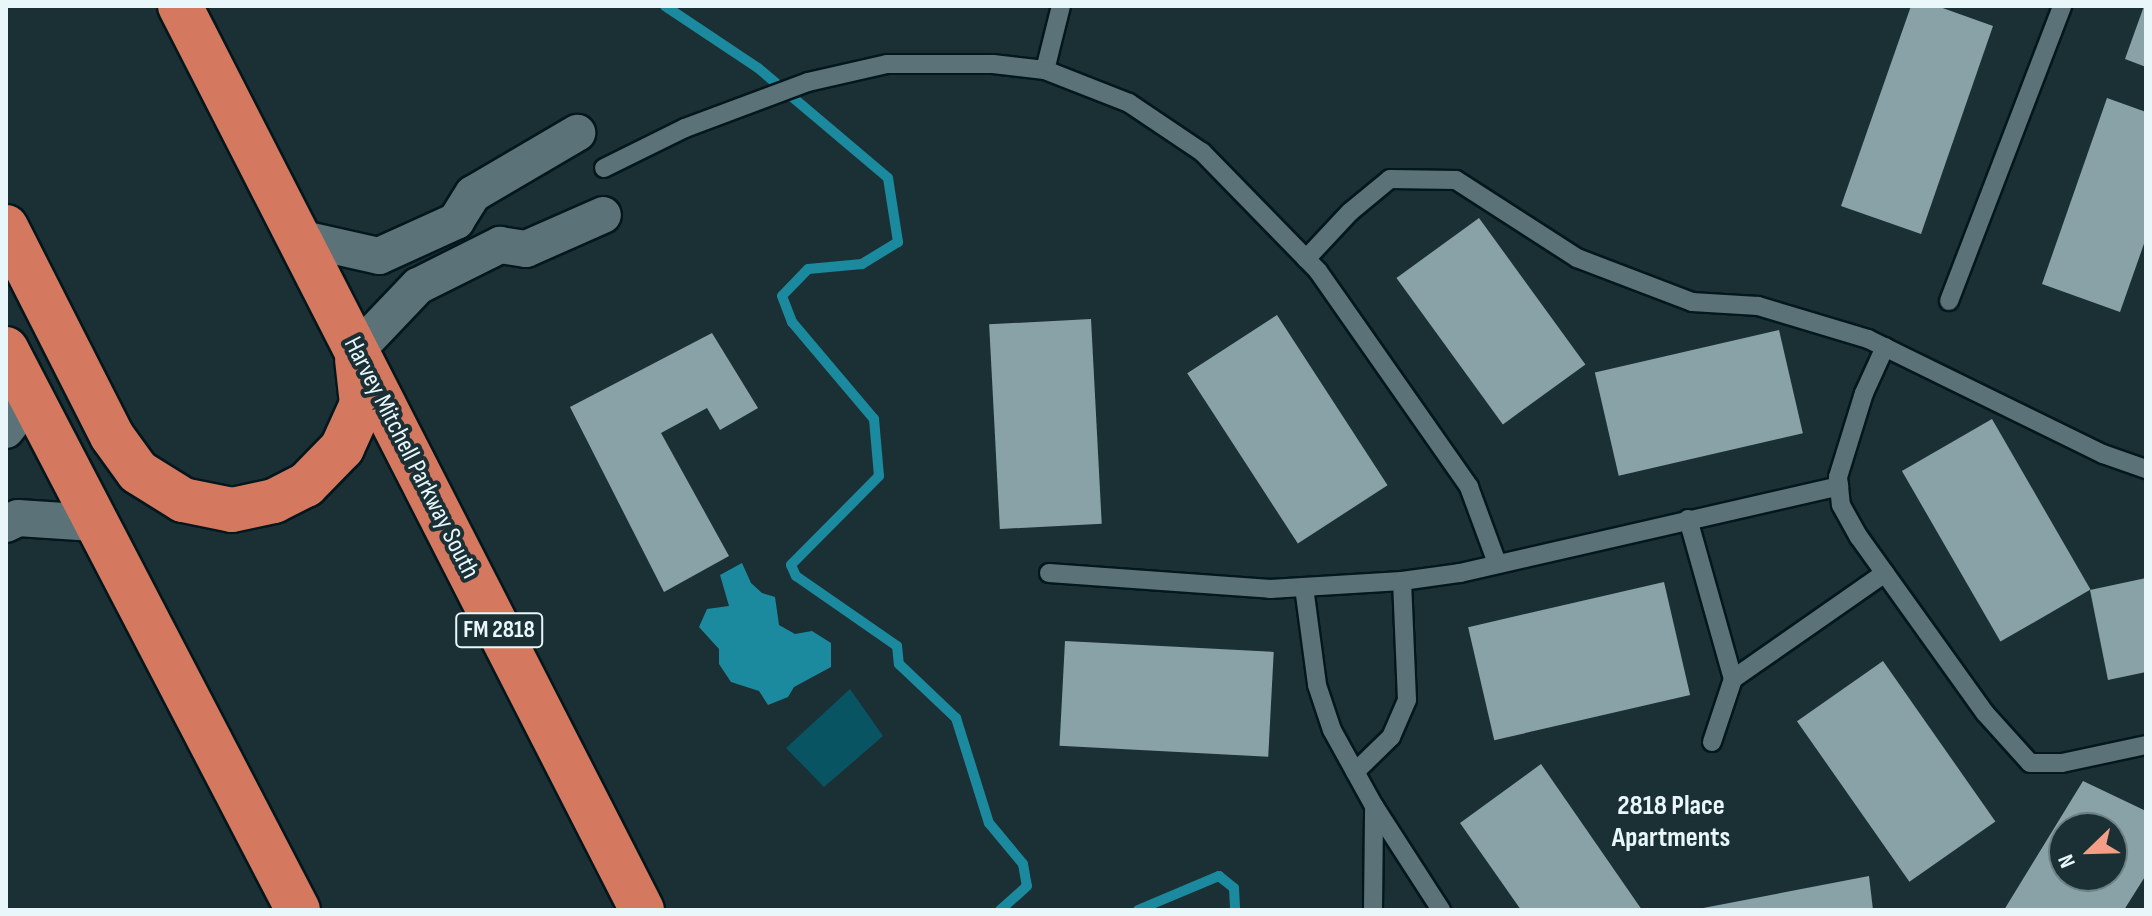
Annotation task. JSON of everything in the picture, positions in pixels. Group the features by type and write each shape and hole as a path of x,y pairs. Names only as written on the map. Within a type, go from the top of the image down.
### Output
{"highway":[{"name":"Harvey Mitchell Parkway South","path":"180,6 642,910"},
{"path":"6,227 112,436 138,472 183,500 232,510 274,501 306,485 342,448 362,404 356,351"},
{"path":"6,349 18,414 94,523 298,910"}],"street":[{"path":"299,238 379,256 456,221 473,194 577,133"},
{"path":"356,351 418,286 500,245 526,249 603,215"},
{"path":"6,524 18,518 94,523"}],"lane":[{"path":"1045,70 1061,6"},
{"path":"1949,301 2062,6"},
{"path":"604,168 685,128 808,82 887,64 993,64 1045,70 1129,103 1202,152 1306,259 1469,487 1497,563"},
{"path":"1306,259 1350,212 1390,179 1456,180 1577,258 1692,302 1758,306 1885,347 2103,454 2146,469"},
{"path":"1885,347 1864,393 1838,477 1841,505 1885,573 1985,713 2030,763 2062,763 2146,745"},
{"path":"1049,573 1270,589 1402,581 1497,563 1839,486"},
{"path":"1688,519 1733,679 1712,742"},
{"path":"1733,679 1885,573"},
{"path":"1355,772 1391,737 1407,700 1402,581"},
{"path":"1304,587 1317,685 1332,730 1374,806 1441,910"},
{"path":"1373,910 1374,806"}],"shaded area":[{"path":"742,563 751,583 762,593 775,597 779,625 795,634 812,631 831,643 831,667 794,687 788,697 768,705 759,691 731,682 719,664 719,649 699,627 707,609 729,606 720,575"},
{"path":"850,689 883,736 824,787 786,748"}],"building":[{"path":"1911,6 1937,6 1993,26 1921,234 1841,206"},
{"path":"2146,6 2146,67 2125,59"},
{"path":"2107,98 2146,112 2146,238 2120,312 2042,284"},
{"path":"1479,218 1585,364 1503,424 1396,278"},
{"path":"1277,315 1388,485 1298,544 1187,373"},
{"path":"1091,319 1102,524 1000,529 989,324"},
{"path":"1779,330 1803,433 1619,476 1595,373"},
{"path":"712,333 758,408 720,430 707,408 661,433 729,556 664,592 570,407"},
{"path":"1992,419 2090,590 2000,642 1902,471"},
{"path":"2146,578 2146,672 2108,680 2090,590"},
{"path":"1664,582 1690,695 1494,740 1468,627"},
{"path":"1065,641 1274,652 1268,757 1060,746"},
{"path":"1883,661 1995,822 1909,882 1797,721"},
{"path":"1541,764 1642,910 1521,910 1460,823"},
{"path":"2083,781 2146,811 2146,875 2124,910 2004,910 2048,838 2048,892 2128,892 2128,812 2064,812"},
{"path":"1869,876 1873,910 1698,909"}],"waterway":[{"path":"665,6 758,68 888,178 898,242 862,264 808,269 782,296 792,322 874,419 879,476 791,565 796,576 897,646 899,664 956,718 989,823 1023,864 1027,886 1000,910"},
{"path":"1138,910 1219,876 1234,888 1235,910"}],"district":[{"name":"2818 Place Apartments","path":"1671,822"}]}
